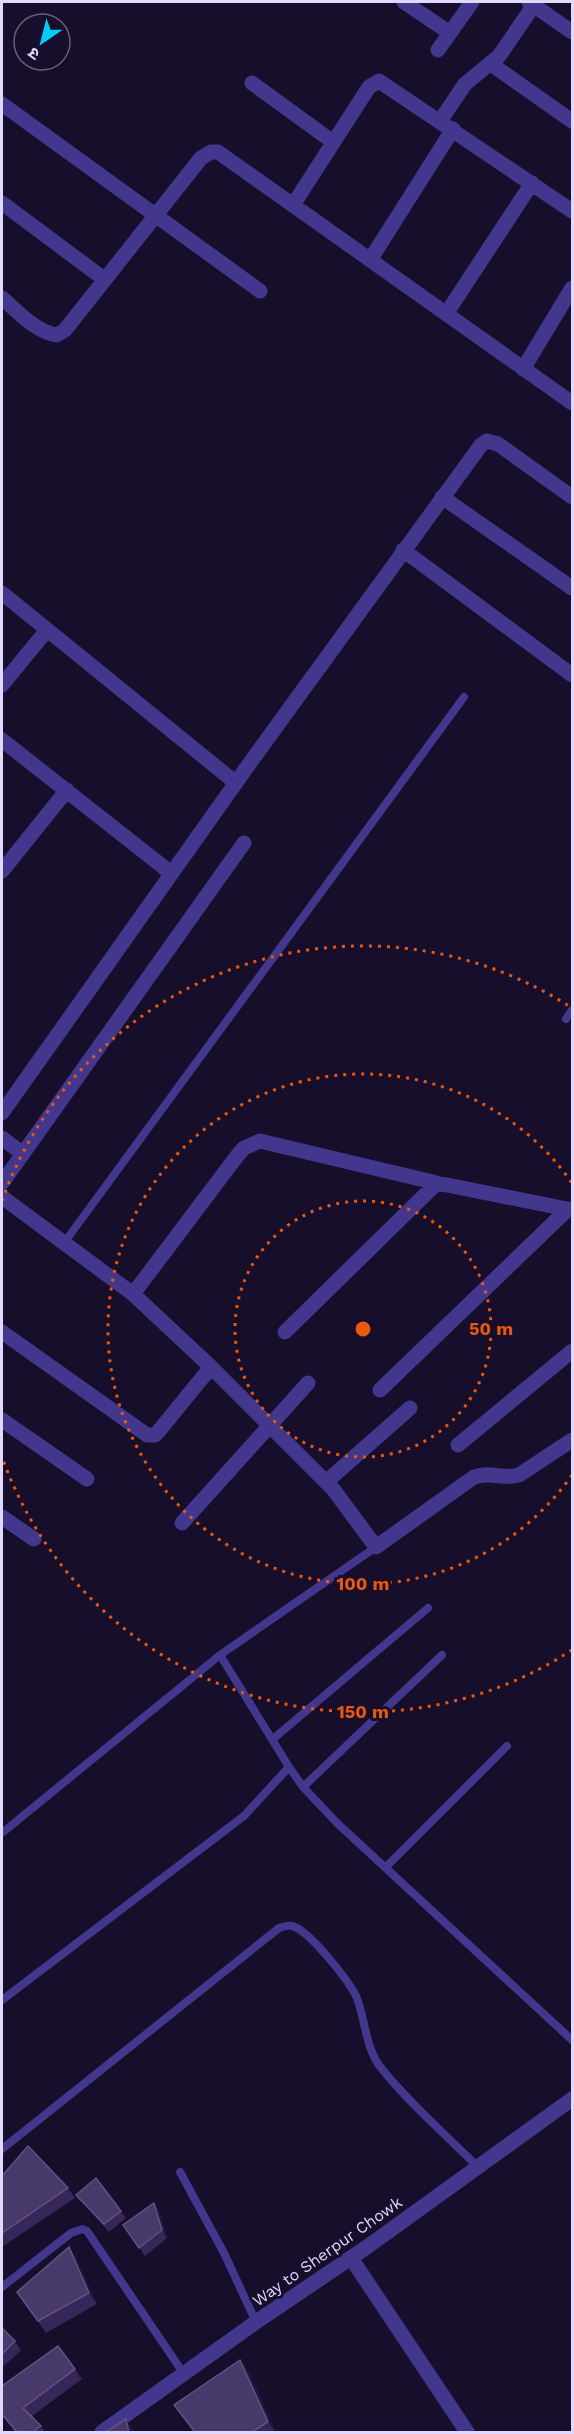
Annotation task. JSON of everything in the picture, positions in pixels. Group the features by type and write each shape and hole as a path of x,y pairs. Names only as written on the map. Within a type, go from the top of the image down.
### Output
{"street":[{"path":"404,2 450,33"},
{"path":"438,50 472,2"},
{"path":"440,121 465,84 491,64 533,3 573,32"},
{"path":"491,64 573,121"},
{"path":"293,205 369,87 374,82 380,81 573,211"},
{"path":"252,83 333,142"},
{"path":"2,104 260,291"},
{"path":"370,260 453,129"},
{"path":"2,300 41,330 57,335 64,330 201,158 210,152 218,152 573,403"},
{"path":"446,314 532,183"},
{"path":"2,203 104,279"},
{"path":"523,369 573,288"},
{"path":"2,1113 171,873 481,445 487,441 498,444 573,497"},
{"path":"442,497 573,588"},
{"path":"403,550 573,675"},
{"path":"2,594 236,783"},
{"path":"2,685 47,630"},
{"path":"2,740 171,873"},
{"path":"2,872 66,790"},
{"path":"2,1183 244,843"},
{"path":"2,1138 23,1154"},
{"path":"133,1294 237,1156 244,1148 260,1141 437,1183 570,1210"},
{"path":"285,1332 437,1183"},
{"path":"4,1205 64,1243 133,1294 212,1367 326,1482 375,1547 474,1477 489,1474 512,1478 573,1440"},
{"path":"380,1390 570,1210"},
{"path":"2,1332 147,1435 155,1435 158,1432 212,1367"},
{"path":"458,1444 573,1351"},
{"path":"183,1522 308,1383"},
{"path":"326,1482 410,1408"},
{"path":"2,1420 87,1479"},
{"path":"2,1517 34,1539"},
{"name":"Way to Sherpur Chowk","path":"102,2433 572,2100"},
{"path":"351,2258 467,2433"}],"lane":[{"path":"64,1243 464,697"},
{"path":"566,1019 573,1010"},
{"path":"2,1833 220,1655 375,1547"},
{"path":"273,1739 428,1608"},
{"path":"220,1655 303,1787 337,1822 573,2040"},
{"path":"303,1787 442,1655"},
{"path":"386,1867 507,1746"},
{"path":"2,2000 244,1816 289,1767"},
{"path":"2,2149 285,1925 294,1926 324,1953 356,1996 368,2040 381,2068 478,2167"},
{"path":"180,2172 224,2253 256,2322"},
{"path":"2,2287 71,2233 82,2229 87,2231 184,2374"}],"building":[{"path":"28,2146 68,2188 2,2233 2,2176"},
{"path":"96,2178 121,2211 104,2224 76,2195"},
{"path":"154,2203 162,2230 139,2248 123,2225"},
{"path":"69,2247 89,2293 38,2321 17,2292"},
{"path":"2,2328 15,2341 2,2354"},
{"path":"58,2346 75,2369 23,2408 41,2426 31,2433 18,2433 2,2414 2,2386"},
{"path":"240,2360 268,2422 250,2433 196,2433 174,2405"},
{"path":"126,2419 129,2433 104,2433"}]}
